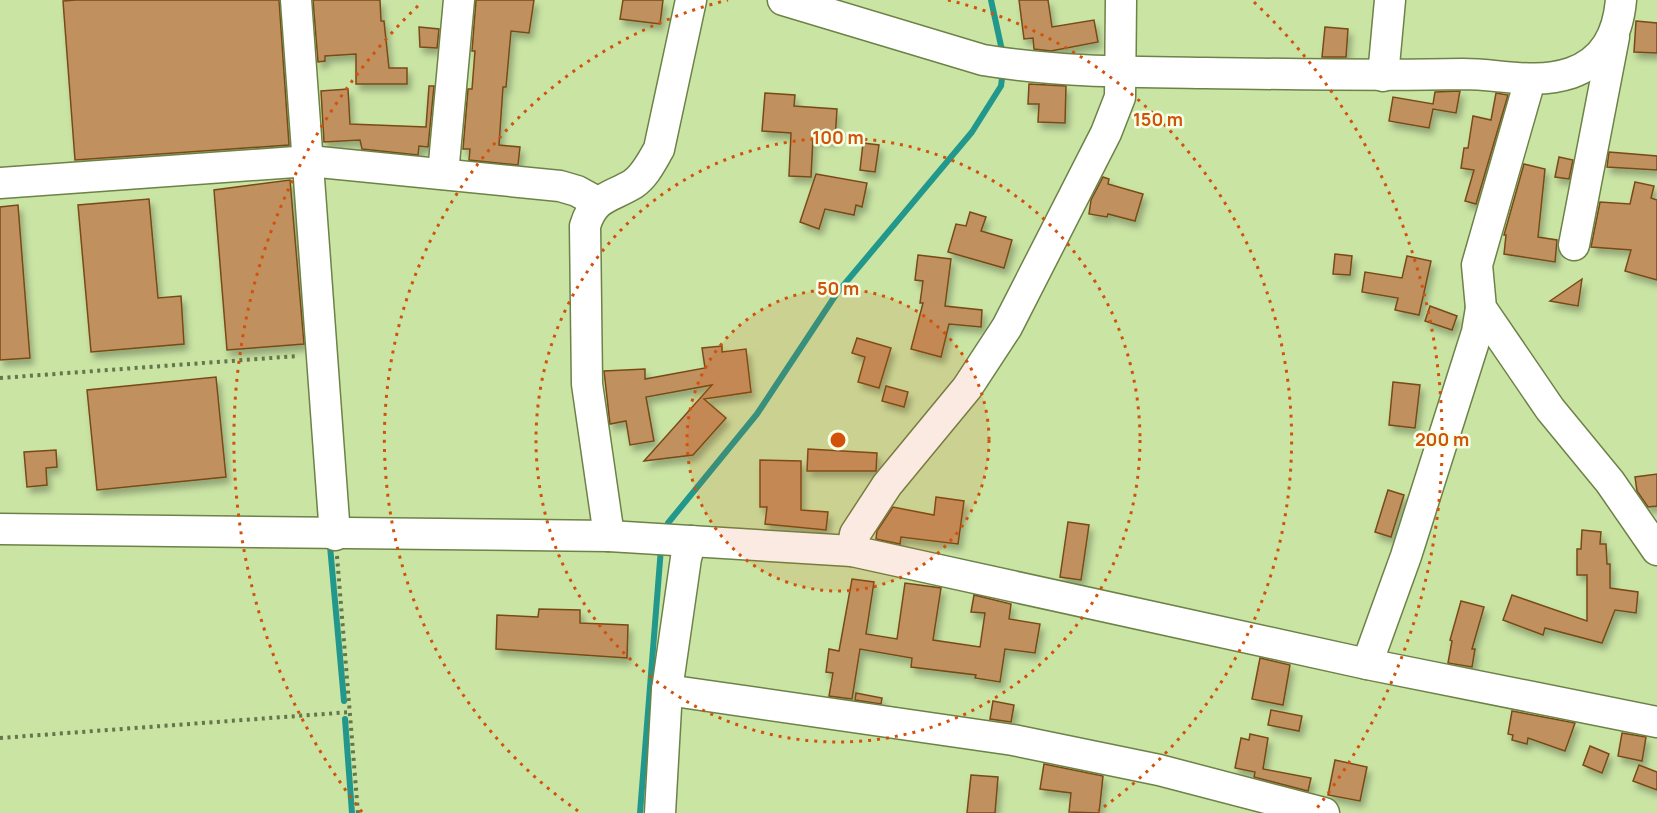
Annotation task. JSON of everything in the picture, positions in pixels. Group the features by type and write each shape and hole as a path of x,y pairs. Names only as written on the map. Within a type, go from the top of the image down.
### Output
{"street":[{"path":"296,0 335,535"},
{"path":"442,174 459,0"},
{"path":"609,536 588,384 585,226 597,202 635,183 648,168 659,149 691,0"},
{"path":"783,0 983,60 1014,65 1121,72 1383,76 1475,74 1530,80 1552,78 1587,66 1604,52 1614,37"},
{"path":"852,551 855,534 880,495 967,388 1029,289 1070,200 1106,133 1120,97 1121,0"},
{"path":"1383,76 1390,0"},
{"path":"1574,245 1621,0"},
{"path":"1367,664 1410,544 1477,332 1481,308 1476,265 1530,80"},
{"path":"0,183 309,161 560,186 578,191 597,202"},
{"path":"1481,308 1550,409 1610,482 1657,550"},
{"path":"0,529 335,535 609,536 852,551 1367,664 1657,722"},
{"path":"660,813 667,690 686,558 683,541"},
{"path":"667,690 1013,740 1159,770 1323,813"}],"path":[{"path":"0,378 323,354"},
{"path":"335,535 358,813"},
{"path":"0,738 351,712"}],"building":[{"path":"279,0 289,145 75,160 63,1"},
{"path":"313,0 380,0 389,68 407,68 407,84 356,84 356,54 325,56 325,61 318,62"},
{"path":"476,0 534,0 529,33 511,31 506,87 503,87 499,145 520,147 518,165 469,160 470,149 463,149 468,89 472,89"},
{"path":"623,0 663,0 660,24 620,19"},
{"path":"1019,0 1048,0 1052,27 1094,20 1098,42 1051,51 1034,49 1033,38 1024,39"},
{"path":"1636,21 1657,23 1657,53 1634,52"},
{"path":"419,27 439,29 437,48 420,47"},
{"path":"1325,27 1348,29 1346,57 1322,57"},
{"path":"1029,84 1066,86 1065,123 1038,122 1039,104 1028,104"},
{"path":"429,86 434,86 428,147 419,146 418,155 362,149 360,140 324,142 321,91 348,89 350,124 426,127"},
{"path":"1460,91 1456,113 1433,109 1429,128 1389,121 1393,97 1433,104 1435,92"},
{"path":"765,93 795,95 794,106 837,109 835,140 813,138 811,177 789,176 791,133 762,131"},
{"path":"1496,93 1508,95 1476,204 1465,201 1474,170 1461,168 1464,148 1468,148 1473,116 1491,120"},
{"path":"863,143 879,145 875,172 860,170"},
{"path":"1609,152 1657,156 1657,170 1607,167"},
{"path":"1559,157 1573,160 1569,179 1555,177"},
{"path":"1524,164 1545,169 1538,237 1557,240 1555,262 1504,254 1506,235 1504,235"},
{"path":"816,174 867,183 862,207 856,205 854,215 825,209 819,229 800,222"},
{"path":"1103,177 1109,179 1108,184 1143,194 1135,221 1108,214 1107,217 1089,214 1091,200"},
{"path":"290,180 304,344 227,350 214,190"},
{"path":"1635,182 1654,186 1651,198 1657,200 1657,280 1625,271 1631,250 1591,247 1600,202 1630,204"},
{"path":"149,199 158,298 181,296 184,344 91,352 78,205"},
{"path":"18,205 30,358 0,360 0,207"},
{"path":"970,212 986,217 981,231 1012,240 1004,268 948,252 956,224 966,226"},
{"path":"1335,254 1352,256 1350,275 1333,274"},
{"path":"918,255 951,259 945,306 982,310 981,327 949,324 941,357 911,349 923,303 920,303 923,281 915,280"},
{"path":"1407,256 1431,261 1419,315 1395,310 1398,298 1362,292 1365,272 1402,278"},
{"path":"1582,279 1578,306 1550,301"},
{"path":"1430,306 1457,316 1452,330 1425,321"},
{"path":"857,338 891,348 879,388 858,382 865,357 852,353"},
{"path":"722,346 722,352 746,349 751,392 704,399 726,418 693,455 644,461 712,385 646,397 654,441 630,445 626,421 610,424 604,371 645,369 645,379 705,368 702,348"},
{"path":"216,377 226,477 97,490 87,390"},
{"path":"1393,382 1420,385 1415,428 1389,425"},
{"path":"886,386 908,392 904,407 882,401"},
{"path":"808,449 877,453 876,471 807,471"},
{"path":"56,450 57,467 46,468 47,485 27,487 24,452"},
{"path":"760,460 801,461 801,510 828,512 826,530 765,524 767,507 760,507"},
{"path":"1657,474 1657,506 1648,507 1637,491 1635,477"},
{"path":"1388,490 1404,495 1391,537 1375,532"},
{"path":"936,497 964,501 958,544 901,537 900,544 876,539 877,531 893,507 934,515"},
{"path":"1068,522 1089,525 1081,580 1060,577"},
{"path":"1582,530 1601,532 1600,544 1606,544 1607,564 1610,564 1610,588 1638,592 1636,613 1615,610 1602,643 1545,628 1543,635 1503,620 1512,595 1587,621 1587,575 1577,575 1577,549 1581,549"},
{"path":"852,579 874,582 866,634 897,639 905,583 941,588 933,640 980,647 985,613 971,612 974,595 1011,604 1009,619 1040,624 1035,653 1005,649 1000,682 975,678 976,675 911,667 912,658 860,649 852,699 829,696 833,673 826,672 829,649 839,651"},
{"path":"1461,601 1484,607 1472,649 1475,649 1472,667 1448,663 1452,641 1450,640"},
{"path":"539,609 580,610 580,623 628,625 627,658 496,649 497,615 538,617"},
{"path":"1260,658 1290,665 1283,705 1252,699"},
{"path":"856,693 882,698 881,704 855,700"},
{"path":"993,701 1014,705 1011,722 990,719"},
{"path":"1271,710 1302,716 1299,731 1268,725"},
{"path":"1512,711 1575,723 1565,751 1528,738 1527,744 1512,740 1513,735 1508,734"},
{"path":"1622,733 1646,737 1642,761 1618,756"},
{"path":"1250,734 1268,738 1263,769 1311,778 1308,791 1254,777 1255,772 1235,768 1241,738 1249,740"},
{"path":"1590,746 1609,754 1602,773 1583,765"},
{"path":"1335,760 1367,767 1360,801 1328,795"},
{"path":"1044,764 1103,776 1099,813 1069,812 1071,793 1040,789"},
{"path":"1639,765 1657,772 1657,790 1633,781"},
{"path":"971,775 998,777 995,813 967,813"}],"waterway":[{"path":"991,0 1003,55"},
{"path":"666,532 668,523 757,414 837,293 972,132 1001,86 1003,71"},
{"path":"330,546 344,701"},
{"path":"640,813 661,548"},
{"path":"345,719 352,813"}]}
